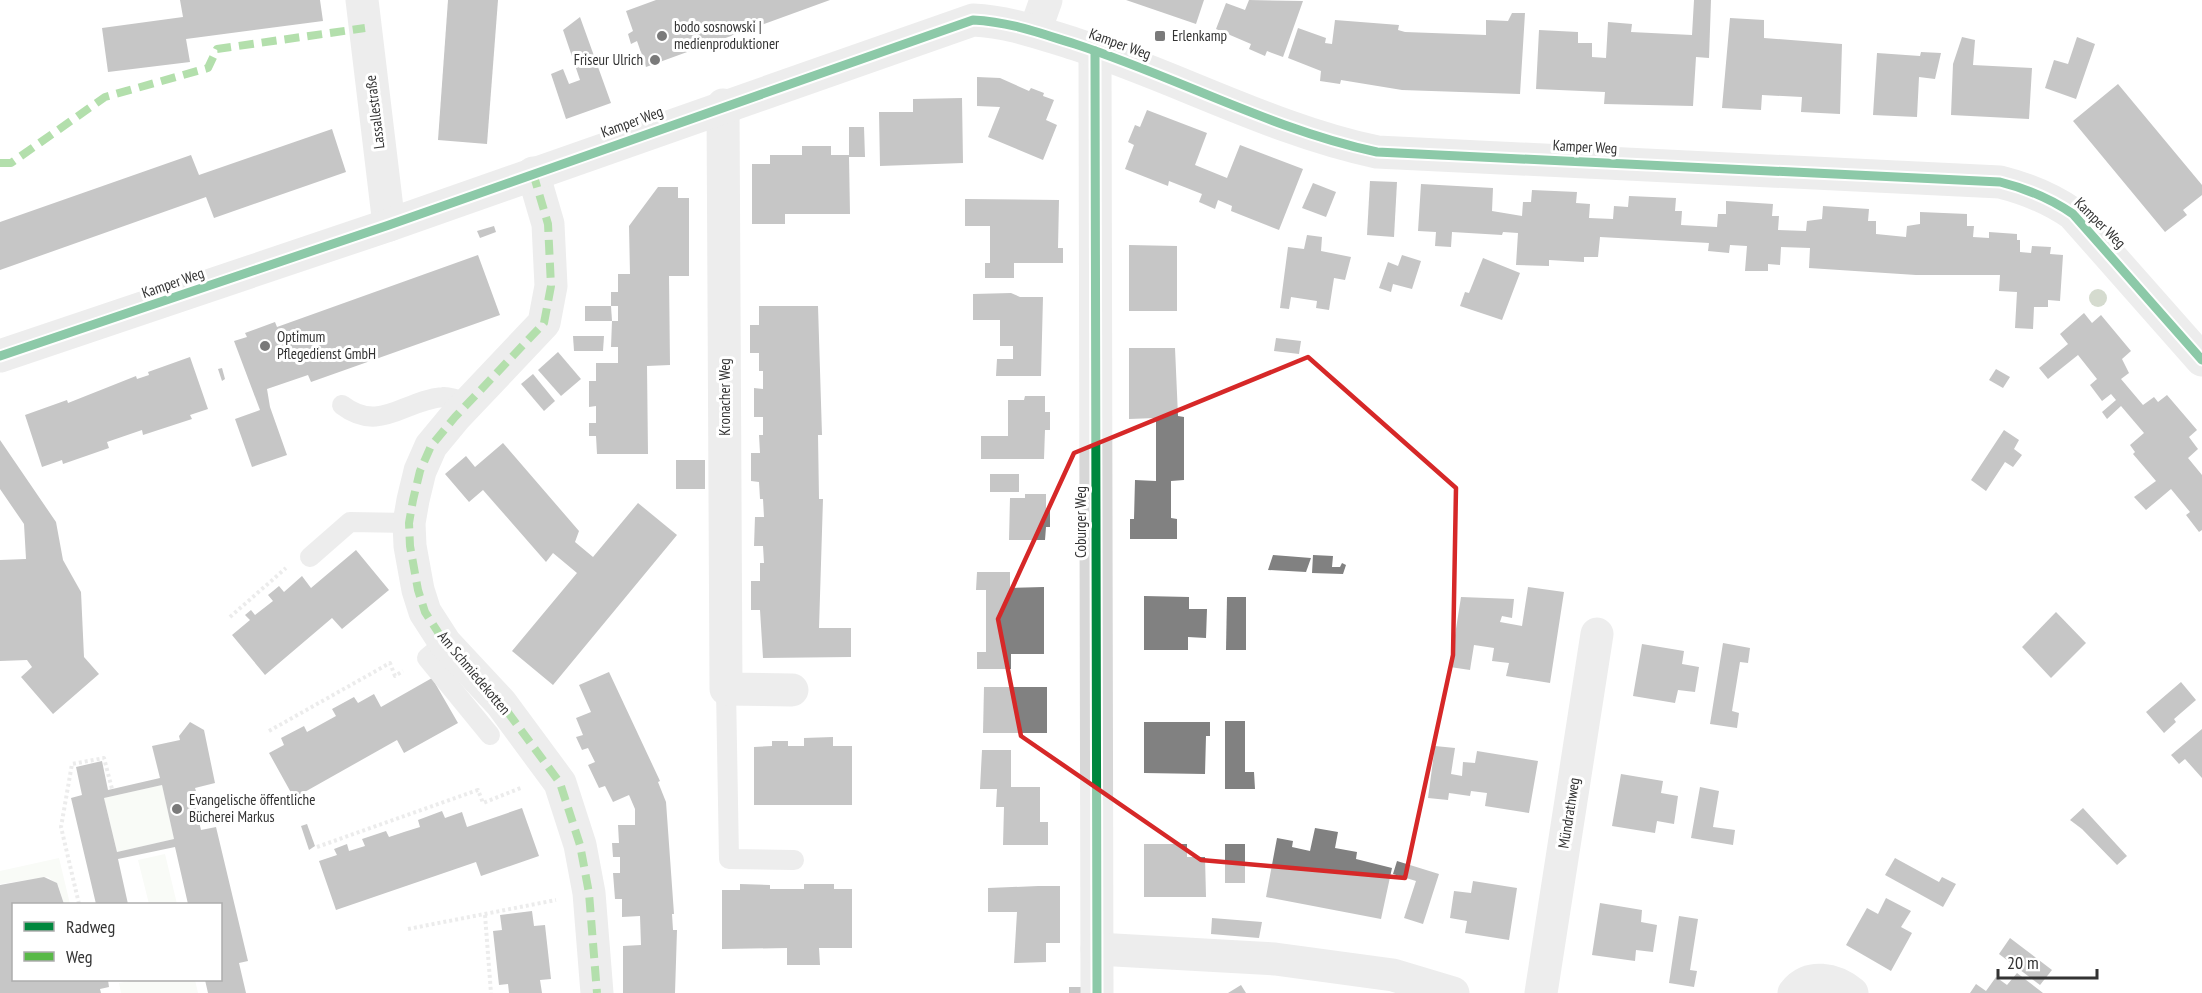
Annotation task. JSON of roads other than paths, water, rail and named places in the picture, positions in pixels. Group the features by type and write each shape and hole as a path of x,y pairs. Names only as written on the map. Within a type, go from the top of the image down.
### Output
{"street":[{"name":"Lassallestraße","path":"362,0 389,225"},
{"path":"1035,31 1046,0"},
{"name":"Kamper Weg","path":"0,356 389,225 723,105 973,20 1006,22 1035,31 1095,51 1331,142 1377,152 2000,182 2029,189 2051,198 2080,221 2202,360"},
{"name":"Coburger Weg","path":"1095,51 1097,993"},
{"name":"Kronacher Weg","path":"723,105 726,689"},
{"name":"Am Schmiedekotten","path":"533,173 548,224 550,286 544,323 431,446 420,471 409,523 418,590 436,651 501,703 555,775 573,818 589,893 597,993"},
{"name":"Mündrathweg","path":"1541,993 1597,634"},
{"path":"726,689 792,690"},
{"path":"1097,949 1275,959 1392,984 1453,993"},
{"path":"1794,993 1807,981 1816,980 1836,984 1852,993"}],"lane":[{"path":"342,405 363,418 380,416 444,396 470,404"},
{"path":"310,557 350,522 409,523"},
{"path":"436,651 490,735"},
{"name":"Kronacher Weg","path":"726,689 729,859 794,860"}],"place":[{"name":"bodo sosnowski | medienproduktioner","path":"662,36"},
{"name":"Erlenkamp","path":"1160,36"},
{"name":"Friseur Ulrich","path":"655,60"},
{"name":"Optimum Pflegedienst GmbH","path":"265,346"},
{"name":"Evangelische öffentliche Bücherei Markus","path":"177,809"}]}
